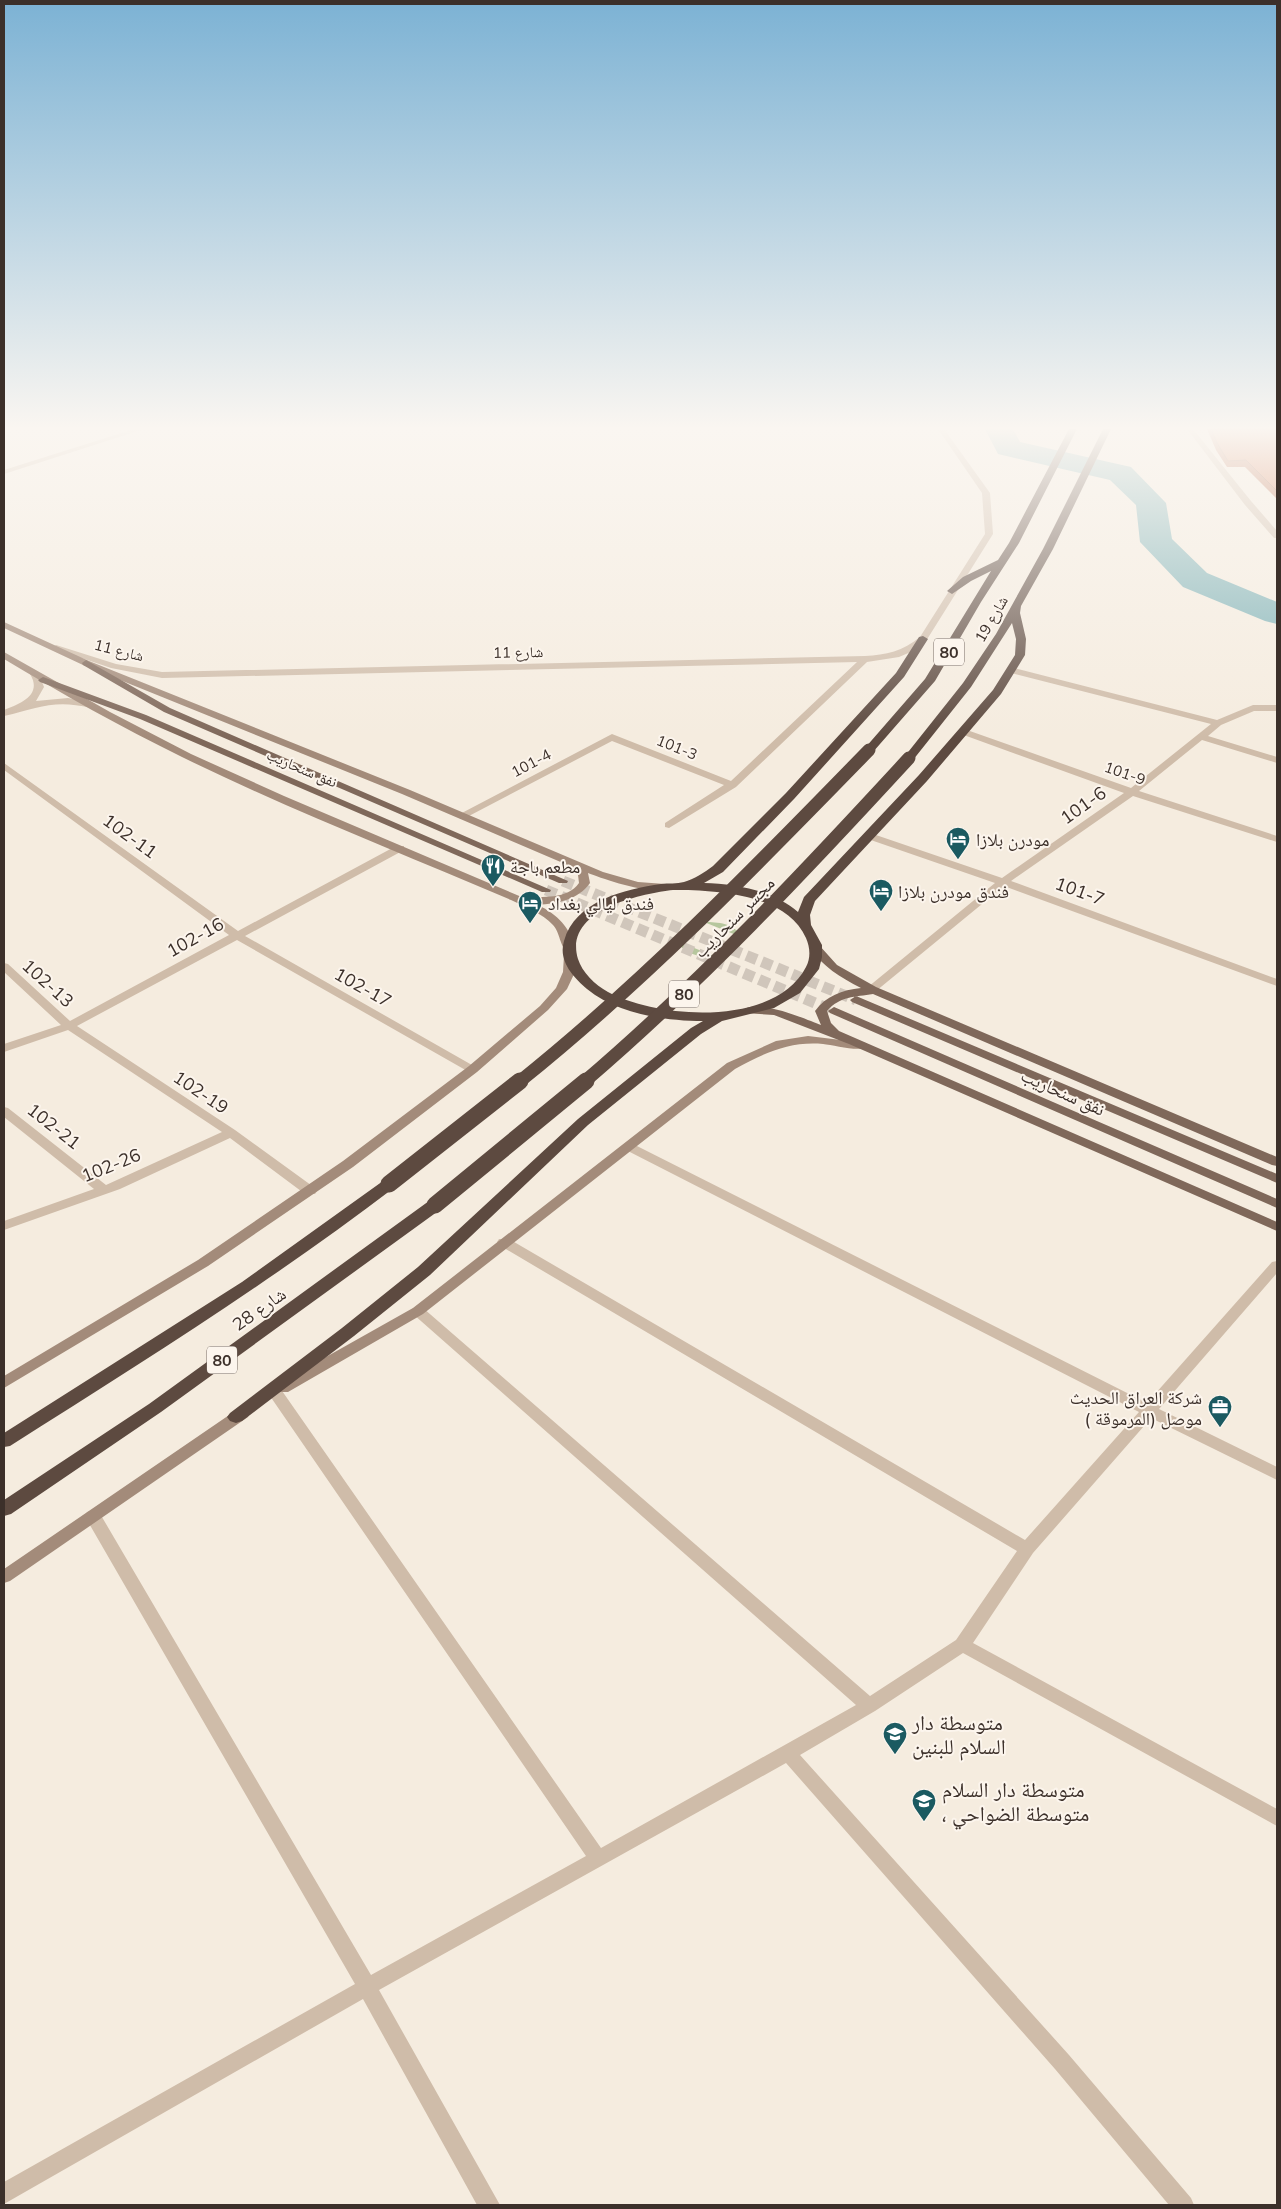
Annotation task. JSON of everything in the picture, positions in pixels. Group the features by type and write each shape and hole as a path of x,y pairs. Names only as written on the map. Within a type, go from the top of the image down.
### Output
{"highway":[{"name":"شارع 19","path":"869,750 930,681 1020,532"},
{"name":"شارع 19","path":"908,758 967,685 1001,634 1056,532"},
{"path":"952,591 967,579 994,567 1005,558"},
{"path":"805,925 803,915 809,900 964,732 997,692 1020,655 1021,647 1015,613 1017,603"},
{"path":"738,1013 701,1017 678,1016 634,1009 615,1002 585,983 576,972 569,952 571,937 587,916 600,907 633,893 670,887 713,874 790,796 900,675 923,639"},
{"name":"مجسر سنحاريب","path":"389,1184 525,1076 637,982 714,909 869,750"},
{"name":"مجسر سنحاريب","path":"435,1205 566,1098 688,990 756,924 908,758"},
{"path":"236,1417 282,1384 424,1271 583,1122 705,1024 775,1002 797,988 811,972 815,963 815,942 805,925 788,910 755,895 715,887 670,887"},
{"name":"شارع 28","path":"4,1441 267,1274 332,1229 389,1184"},
{"name":"شارع 28","path":"4,1509 163,1402 435,1205"}],"main road":[{"name":"شارع 11","path":"4,625 86,663 463,815 621,882 670,887"},
{"path":"4,655 39,677 142,732 231,776 515,898 549,915 564,929 569,952 569,972 562,990 526,1024 473,1069 310,1191 203,1263 4,1382"},
{"name":"نفق سنحاريب","path":"86,663 168,710 563,881"},
{"name":"نفق سنحاريب","path":"39,677 143,717 546,890"},
{"path":"515,898 535,903 547,902 560,900 579,890 584,884 584,878 577,866 568,861"},
{"path":"815,947 827,963 872,989 1277,1162"},
{"path":"910,1005 873,992 846,993 831,1000 822,1011 825,1024 833,1032 858,1044 1277,1227"},
{"name":"نفق سنحاريب","path":"856,1000 1277,1179"},
{"name":"نفق سنحاريب","path":"834,1011 1277,1204"},
{"path":"738,1013 776,1012 858,1044"},
{"path":"4,1576 275,1392 418,1311 732,1066 760,1049 802,1038 858,1044"}],"street":[{"name":"شارع 11","path":"56,648 114,666 162,675 865,659 900,655 913,648 923,639 989,532"},
{"path":"669,825 732,785 865,659"},
{"path":"1010,670 1218,724"},
{"path":"22,706 37,696 40,690 39,677"},
{"path":"4,713 22,706 53,699 72,700 93,705"},
{"name":"101-6","path":"872,989 1003,882 1132,792 1218,724 1254,708 1277,708"},
{"name":"101-9","path":"964,732 1132,792 1277,839"},
{"path":"1202,736 1277,760"},
{"name":"101-3","path":"612,737 732,785"},
{"name":"101-4","path":"463,815 612,737"},
{"name":"102-11","path":"4,766 236,935"},
{"name":"101-7","path":"869,836 1003,882 1277,983"},
{"name":"102-16","path":"4,1048 69,1026 400,848"},
{"name":"102-17","path":"236,935 473,1069"},
{"name":"102-13","path":"4,966 69,1026"},
{"name":"102-19","path":"69,1026 231,1133 310,1191"},
{"name":"102-21","path":"4,1111 104,1190"},
{"name":"102-26","path":"4,1226 104,1190 231,1133"},
{"path":"630,1146 1277,1474"},
{"path":"504,1242 1027,1550"},
{"path":"4,2194 366,1987 788,1753 869,1706 962,1645 1027,1550 1277,1265"},
{"path":"418,1311 869,1706"},
{"path":"275,1392 598,1858"},
{"path":"93,1516 366,1987 489,2205"},
{"path":"962,1645 1277,1818"},
{"path":"788,1753 1062,2062 1183,2205"}],"green space":[{"path":"704,922 677,941 679,932 689,925"},
{"path":"704,922 730,926 739,932 742,937 740,946 733,951 716,956 707,957 698,956 682,948 677,941 714,956 741,937"}],"waterway":[{"path":"1155,532 1156,542 1195,580 1277,614"}],"tunnel":[{"path":"563,881 856,1000"},
{"path":"546,890 834,1011"}],"place":[{"name":"مودرن بلازا","path":"958,860"},
{"name":"مطعم باجة","path":"493,887"},
{"name":"فندق مودرن بلازا","path":"881,912"},
{"name":"فندق ليالي بغداد","path":"530,924"},
{"name":"شركة العراق الحديث ( المرموقة) موصل","path":"1220,1428"},
{"name":"متوسطة دار السلام للبنين","path":"895,1755"},
{"name":"متوسطة دار السلام ، متوسطة الضواحي","path":"924,1822"}]}
